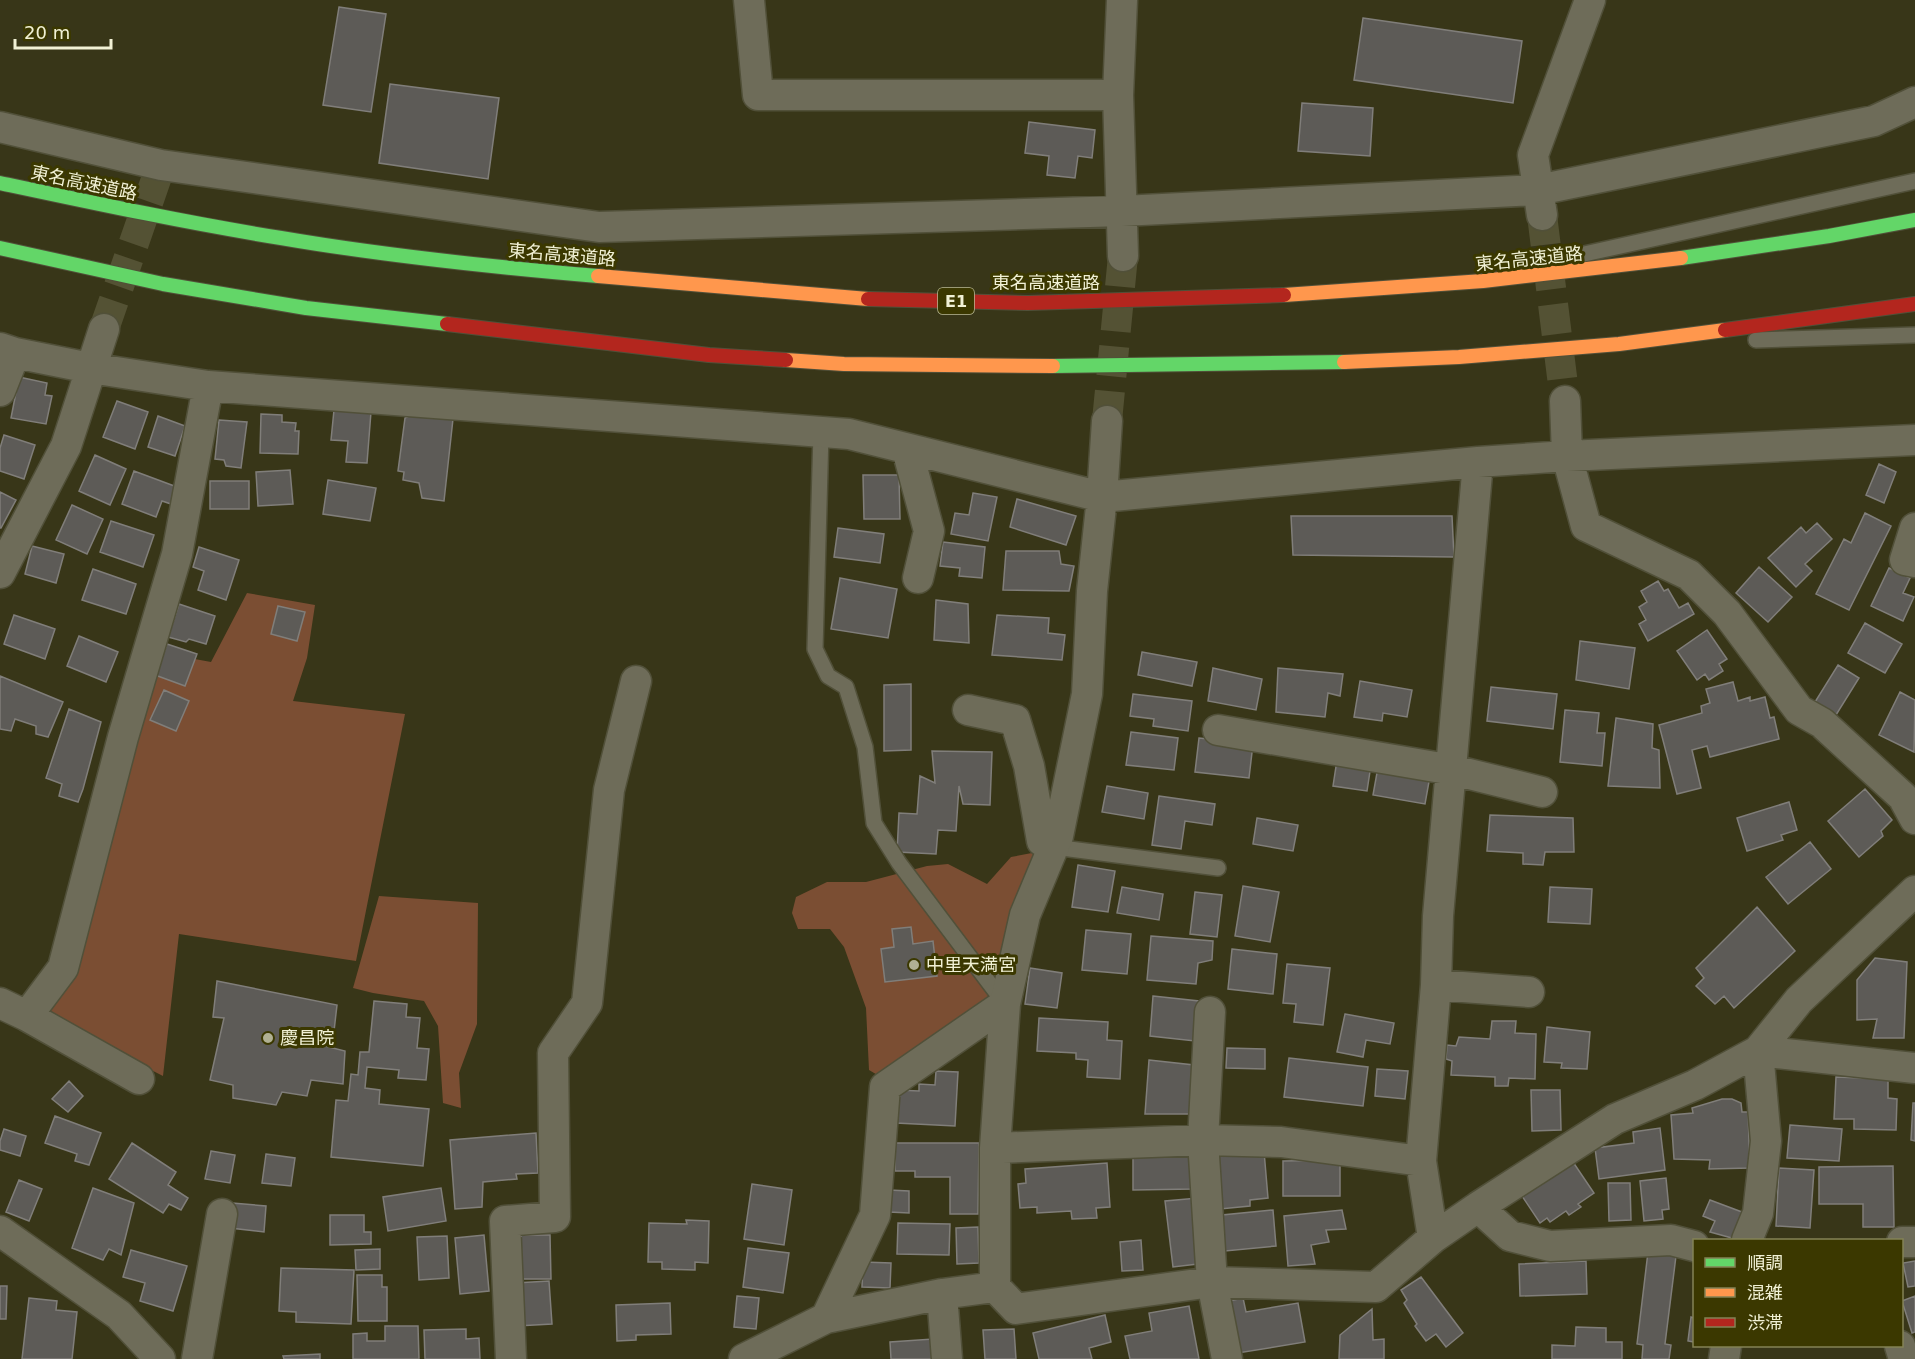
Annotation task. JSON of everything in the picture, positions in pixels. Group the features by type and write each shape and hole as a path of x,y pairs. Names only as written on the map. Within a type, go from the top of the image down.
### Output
{"highway":[{"name":"東名高速道路","path":"0,183 173,220 325,246 494,268 911,301 1121,302 1437,286 1604,269 1841,234 1915,220"},
{"path":"0,248 163,284 306,308 709,355 844,364 1098,367 1279,364 1459,357 1619,344 1915,304"}],"street":[{"path":"749,0 758,95 1118,95"},
{"path":"1122,0 1118,95 1123,256"},
{"path":"1540,202 1533,154 1590,0"},
{"path":"0,127 161,165 599,227 1122,211 1540,202 1874,121 1915,102"},
{"path":"0,573 66,446 104,329"},
{"path":"0,390 8,351 90,368 207,386 849,434 1102,497 1478,462 1915,441"},
{"path":"27,1016 63,968 123,737 177,554 207,386"},
{"path":"1565,401 1567,456 1587,525 1689,575 1727,613 1799,710 1822,723 1903,796 1915,819"},
{"path":"1107,421 1092,591 1087,694 1058,836 1025,915 1005,1004 995,1148 995,1287 1016,1309 1212,1282 1376,1287 1434,1238 1478,1207 1615,1119 1695,1085 1758,1052 1799,1000 1915,891"},
{"path":"907,449 929,531 918,578"},
{"path":"1434,1238 1421,1161 1436,985 1438,916 1478,462"},
{"path":"1915,528 1905,560 1915,562"},
{"path":"511,1359 505,1221 555,1218 553,1053 587,1003 609,790 636,681"},
{"path":"968,710 1016,720 1029,766 1042,841 1053,847"},
{"path":"1218,730 1452,770 1542,792"},
{"path":"1436,985 1529,992"},
{"path":"0,1003 139,1079"},
{"path":"826,1318 875,1215 885,1087 1005,1004"},
{"path":"1210,1012 1203,1140 1212,1282 1227,1359"},
{"path":"1758,1052 1915,1068"},
{"path":"1747,1239 1758,1213 1766,1141 1758,1052"},
{"path":"995,1148 1203,1140 1281,1142 1421,1161"},
{"path":"1478,1207 1510,1236 1550,1246 1671,1240 1693,1246"},
{"path":"197,1359 222,1214"},
{"path":"0,1231 119,1315 160,1359"},
{"path":"744,1359 826,1318 942,1294 995,1287"},
{"path":"942,1294 947,1359"}],"lane":[{"path":"1437,286 1915,181"},
{"path":"1619,344 1915,335"},
{"path":"821,433 815,649 828,676 846,687 865,747 874,823 899,863 1005,1004"},
{"path":"1053,847 1218,868"}],"shaded area":[{"path":"247,593 315,605 307,658 293,701 405,714 356,961 179,934 163,1076 41,1014 162,653 211,662"},
{"path":"1037,852 999,999 891,1083 869,1070 866,1008 844,947 830,929 798,929 792,913 796,897 827,882 866,882 927,866 948,864 987,884 1011,857"},
{"path":"379,896 478,903 477,1024 459,1073 461,1108 443,1103 438,1026 424,1001 353,988"}],"building":[{"path":"339,7 386,14 371,112 323,105"},
{"path":"1363,18 1522,41 1513,103 1354,80"},
{"path":"390,84 499,98 488,179 379,163"},
{"path":"1302,103 1373,108 1370,156 1298,151"},
{"path":"1029,122 1095,130 1092,158 1078,156 1075,178 1047,175 1049,156 1025,153"},
{"path":"19,377 47,383 45,395 52,396 46,424 11,418"},
{"path":"117,401 148,412 135,449 103,437"},
{"path":"334,410 371,412 367,463 346,462 348,441 331,440"},
{"path":"261,414 282,415 282,422 296,423 295,431 299,431 298,454 260,453"},
{"path":"413,414 453,419 444,501 422,498 419,483 403,480 404,472 398,471 405,418"},
{"path":"158,416 185,426 175,456 148,447"},
{"path":"219,420 247,422 241,468 226,466 224,460 215,459"},
{"path":"4,435 35,445 24,479 0,471 0,448"},
{"path":"95,455 126,469 110,505 79,491"},
{"path":"1879,464 1896,472 1884,503 1866,495"},
{"path":"290,470 293,504 258,506 256,472"},
{"path":"134,471 177,487 171,504 162,501 156,517 122,504"},
{"path":"863,475 899,475 900,519 864,519"},
{"path":"328,480 376,488 370,521 323,514"},
{"path":"210,481 249,481 249,509 210,509"},
{"path":"0,492 16,500 1,528 0,528"},
{"path":"973,493 997,497 988,541 951,534 955,513 969,515"},
{"path":"1017,499 1076,516 1066,545 1010,527"},
{"path":"72,505 103,519 87,554 56,540"},
{"path":"1865,513 1891,526 1849,610 1816,594 1844,539 1851,543"},
{"path":"1291,516 1452,516 1454,557 1293,555"},
{"path":"111,521 154,535 143,567 100,552"},
{"path":"1817,523 1832,539 1805,564 1812,571 1796,587 1768,558 1801,527 1806,533"},
{"path":"838,528 884,534 880,563 834,557"},
{"path":"943,542 985,547 982,578 959,576 960,568 940,566"},
{"path":"32,546 64,554 56,583 25,574"},
{"path":"199,547 239,560 226,600 198,590 204,571 193,567"},
{"path":"1006,551 1059,551 1061,564 1074,566 1069,591 1003,590"},
{"path":"1759,567 1792,597 1768,622 1736,593"},
{"path":"1889,568 1910,578 1903,593 1914,597 1903,621 1871,606"},
{"path":"93,569 136,584 126,614 82,600"},
{"path":"840,578 897,589 888,638 831,629"},
{"path":"1658,581 1664,591 1668,589 1679,608 1688,603 1694,614 1648,641 1639,624 1646,620 1639,607 1647,602 1641,591"},
{"path":"936,600 968,604 969,643 934,640"},
{"path":"179,604 215,616 206,644 189,639 186,642 168,637"},
{"path":"278,606 305,612 297,641 271,634"},
{"path":"14,615 55,629 45,659 4,644"},
{"path":"997,615 1049,618 1048,633 1065,635 1062,660 992,655"},
{"path":"1865,623 1902,644 1885,673 1848,653"},
{"path":"1707,630 1727,659 1719,664 1723,671 1709,680 1705,674 1697,680 1677,651"},
{"path":"79,636 118,652 106,682 67,666"},
{"path":"1580,641 1635,648 1629,689 1576,680"},
{"path":"167,644 197,654 185,686 155,675"},
{"path":"1142,652 1197,662 1192,686 1138,675"},
{"path":"1838,665 1859,678 1836,715 1815,702"},
{"path":"1213,668 1262,679 1256,710 1208,701"},
{"path":"1278,668 1343,674 1340,696 1328,693 1325,717 1276,712"},
{"path":"0,676 63,702 48,737 36,734 36,726 15,719 11,731 0,729"},
{"path":"1360,681 1412,690 1407,717 1383,713 1382,721 1354,717"},
{"path":"1733,682 1738,701 1750,697 1750,701 1765,697 1770,718 1774,717 1779,739 1710,757 1707,746 1692,750 1701,788 1677,794 1659,725 1702,713 1701,706 1710,703 1706,689"},
{"path":"911,684 911,750 884,751 884,685"},
{"path":"1491,687 1557,694 1553,729 1487,721"},
{"path":"164,690 189,701 176,731 150,720"},
{"path":"1900,692 1915,700 1914,752 1879,735"},
{"path":"1133,694 1192,701 1188,731 1153,726 1154,719 1130,716"},
{"path":"69,709 101,722 78,802 59,796 62,784 46,778"},
{"path":"1565,710 1599,713 1597,733 1605,733 1602,766 1560,762"},
{"path":"1616,718 1653,724 1652,748 1659,750 1660,788 1608,786"},
{"path":"1131,732 1178,738 1174,770 1126,765"},
{"path":"1199,738 1253,744 1249,778 1195,772"},
{"path":"932,751 992,752 990,805 963,804 959,786 956,831 938,830 936,854 897,852 899,813 917,814 920,776 935,783"},
{"path":"1337,760 1371,765 1367,791 1333,786"},
{"path":"1378,767 1430,776 1425,804 1373,795"},
{"path":"1107,786 1148,793 1144,819 1102,812"},
{"path":"1865,789 1892,820 1881,831 1883,836 1859,857 1828,821"},
{"path":"1159,796 1215,804 1212,825 1185,821 1181,849 1152,845"},
{"path":"1789,802 1797,830 1781,835 1783,840 1747,851 1737,818"},
{"path":"1490,815 1573,818 1574,852 1545,852 1543,865 1523,864 1523,853 1487,851"},
{"path":"1257,818 1298,825 1293,851 1253,844"},
{"path":"1810,842 1831,869 1788,904 1766,877"},
{"path":"1078,865 1115,871 1108,912 1072,907"},
{"path":"1243,886 1279,892 1270,942 1235,936"},
{"path":"1122,887 1163,894 1159,920 1117,913"},
{"path":"1550,887 1592,889 1590,924 1548,922"},
{"path":"1195,892 1222,895 1217,937 1190,934"},
{"path":"1757,907 1795,951 1734,1008 1724,996 1715,1004 1696,986 1704,978 1696,968"},
{"path":"911,927 913,944 933,941 937,976 885,982 881,949 894,947 892,929"},
{"path":"1086,930 1131,934 1127,974 1082,970"},
{"path":"1151,936 1213,941 1212,960 1198,963 1196,984 1147,980"},
{"path":"1232,949 1277,954 1273,994 1228,989"},
{"path":"1875,958 1907,962 1904,1038 1873,1038 1877,1019 1857,1020 1857,980"},
{"path":"1287,964 1330,968 1323,1025 1294,1022 1296,1004 1283,1003"},
{"path":"1030,968 1062,973 1057,1008 1025,1004"},
{"name":"慶昌院","path":"217,981 337,1005 334,1031 318,1032 313,1043 345,1051 343,1084 311,1080 307,1096 282,1092 276,1105 233,1098 233,1085 210,1080 224,1018 213,1017"},
{"path":"1153,996 1199,1001 1195,1041 1150,1036"},
{"path":"374,1001 407,1004 406,1017 420,1018 417,1048 429,1049 426,1080 398,1078 399,1070 367,1067 365,1088 380,1090 379,1104 429,1109 423,1166 331,1157 336,1100 348,1101 351,1074 358,1075 360,1052 369,1052"},
{"path":"1345,1014 1394,1023 1390,1044 1366,1040 1363,1057 1337,1052"},
{"path":"1039,1018 1108,1022 1107,1040 1122,1041 1120,1079 1087,1077 1088,1060 1076,1059 1076,1053 1037,1051"},
{"path":"1492,1021 1516,1021 1515,1033 1536,1034 1535,1079 1509,1078 1508,1086 1495,1086 1495,1077 1451,1075 1452,1061 1446,1059 1447,1045 1456,1046 1459,1037 1490,1039"},
{"path":"1547,1027 1590,1032 1587,1069 1561,1068 1562,1063 1544,1062"},
{"path":"1227,1048 1265,1049 1265,1069 1226,1068"},
{"path":"1289,1058 1368,1067 1363,1106 1284,1097"},
{"path":"1149,1060 1194,1065 1191,1114 1145,1114"},
{"path":"1377,1069 1408,1071 1405,1099 1375,1096"},
{"path":"936,1071 958,1072 955,1126 896,1123 898,1090 919,1091 919,1084 935,1085"},
{"path":"1836,1077 1888,1079 1888,1098 1897,1099 1896,1130 1854,1129 1854,1119 1834,1119"},
{"path":"69,1081 83,1096 68,1112 52,1099"},
{"path":"1531,1090 1560,1090 1561,1130 1532,1131"},
{"path":"1722,1099 1732,1099 1741,1103 1742,1112 1748,1112 1750,1168 1709,1169 1710,1160 1674,1159 1671,1115 1693,1113 1692,1108"},
{"path":"1913,1103 1915,1103 1915,1141 1911,1140"},
{"path":"55,1116 101,1133 89,1165 75,1161 77,1154 45,1143"},
{"path":"1790,1125 1842,1129 1839,1161 1787,1158"},
{"path":"1660,1128 1665,1170 1599,1179 1595,1148 1634,1143 1633,1132"},
{"path":"4,1129 26,1136 20,1156 0,1150"},
{"path":"536,1133 538,1173 516,1174 517,1179 483,1182 482,1207 455,1209 450,1140"},
{"path":"132,1143 176,1172 168,1185 188,1198 181,1210 169,1204 163,1213 109,1179"},
{"path":"895,1143 979,1143 978,1214 950,1214 950,1177 915,1177 915,1171 895,1171"},
{"path":"211,1151 235,1155 230,1183 205,1179"},
{"path":"1264,1151 1268,1198 1250,1200 1250,1206 1220,1209 1216,1156"},
{"path":"266,1154 295,1158 291,1186 262,1183"},
{"path":"1192,1154 1193,1189 1133,1190 1133,1155"},
{"path":"1340,1160 1340,1196 1283,1196 1283,1161"},
{"path":"1573,1162 1594,1193 1578,1204 1581,1207 1569,1215 1566,1211 1550,1222 1547,1218 1540,1223 1522,1196"},
{"path":"1107,1163 1110,1207 1096,1208 1097,1218 1072,1219 1071,1211 1037,1213 1037,1207 1020,1208 1018,1184 1026,1183 1025,1169"},
{"path":"1893,1166 1894,1227 1863,1227 1863,1204 1819,1204 1819,1167"},
{"path":"1779,1168 1814,1170 1810,1228 1776,1226"},
{"path":"1666,1178 1669,1209 1662,1210 1663,1219 1644,1221 1640,1181"},
{"path":"19,1180 42,1189 29,1221 6,1212"},
{"path":"1608,1183 1630,1183 1631,1220 1609,1221"},
{"path":"752,1184 792,1190 784,1245 744,1239"},
{"path":"93,1188 134,1203 121,1255 109,1249 103,1260 72,1248"},
{"path":"441,1188 446,1221 388,1231 383,1197"},
{"path":"889,1190 909,1191 909,1213 889,1212"},
{"path":"1198,1198 1206,1263 1173,1267 1165,1201"},
{"path":"1710,1200 1742,1212 1732,1238 1710,1232 1715,1221 1703,1216"},
{"path":"232,1203 266,1206 264,1232 230,1228"},
{"path":"1273,1210 1276,1246 1225,1251 1222,1215"},
{"path":"1342,1210 1346,1229 1326,1230 1329,1242 1311,1245 1315,1264 1288,1266 1284,1216"},
{"path":"330,1215 364,1215 364,1232 371,1232 371,1244 330,1245"},
{"path":"686,1220 709,1221 708,1263 695,1262 695,1270 662,1269 662,1262 648,1262 649,1223 687,1224"},
{"path":"898,1223 950,1224 949,1255 897,1254"},
{"path":"978,1227 979,1263 957,1264 956,1228"},
{"path":"484,1235 489,1291 460,1294 455,1238"},
{"path":"521,1235 550,1235 551,1279 522,1279"},
{"path":"447,1236 449,1278 419,1280 417,1237"},
{"path":"1141,1240 1143,1270 1122,1271 1120,1242"},
{"path":"748,1248 789,1253 783,1293 743,1287"},
{"path":"380,1249 380,1269 356,1270 355,1250"},
{"path":"131,1250 187,1266 173,1311 140,1301 145,1283 123,1277"},
{"path":"1648,1252 1676,1256 1665,1344 1671,1345 1669,1359 1642,1359 1643,1345 1637,1344"},
{"path":"1586,1261 1587,1294 1520,1296 1519,1264"},
{"path":"1915,1261 1915,1286 1908,1287 1903,1263"},
{"path":"863,1262 891,1263 890,1288 862,1287"},
{"path":"281,1268 354,1270 351,1324 296,1322 296,1312 279,1311"},
{"path":"357,1275 382,1275 382,1287 387,1287 387,1321 358,1321"},
{"path":"1421,1277 1463,1333 1446,1347 1436,1334 1426,1341 1415,1326 1417,1324 1404,1303 1407,1300 1401,1290"},
{"path":"549,1281 552,1324 517,1326 515,1283"},
{"path":"0,1286 7,1286 6,1319 0,1319"},
{"path":"737,1296 759,1298 756,1329 734,1327"},
{"path":"1915,1296 1915,1332 1912,1333 1903,1304 1903,1301"},
{"path":"29,1298 57,1301 56,1310 77,1312 72,1359 22,1359"},
{"path":"1243,1298 1246,1312 1298,1303 1305,1342 1238,1353 1229,1301"},
{"path":"670,1303 671,1334 636,1335 636,1340 617,1341 616,1305"},
{"path":"1189,1306 1199,1359 1130,1359 1125,1336 1152,1331 1149,1313"},
{"path":"1372,1309 1373,1340 1384,1339 1384,1359 1339,1359 1340,1335"},
{"path":"1105,1315 1111,1342 1089,1348 1092,1359 1039,1359 1033,1333"},
{"path":"1691,1317 1693,1318 1693,1342 1688,1341"},
{"path":"385,1326 418,1326 419,1359 353,1359 353,1334 367,1333 367,1341 385,1341"},
{"path":"1576,1327 1606,1328 1606,1342 1622,1342 1622,1359 1552,1359 1552,1345 1575,1346"},
{"path":"466,1329 466,1339 479,1338 480,1359 425,1359 424,1330"},
{"path":"1014,1329 1016,1359 985,1359 983,1330"},
{"path":"933,1339 934,1359 891,1359 890,1342"},
{"path":"320,1354 320,1359 284,1359 283,1356"}],"tunnel":[{"path":"104,329 161,165"},
{"path":"1542,215 1565,401"},
{"path":"1107,421 1123,256"}],"traffic: fast":[{"path":"0,183 176,219 320,244 439,260 598,276"},
{"path":"1681,258 1829,236 1915,220"},
{"path":"0,248 163,284 306,308 447,324"},
{"path":"1053,366 1344,362"}],"traffic: slow":[{"path":"1284,295 1483,281 1681,258"},
{"path":"598,276 868,299"},
{"path":"1344,362 1459,357 1619,344 1725,330"},
{"path":"786,360 844,364 1053,366"}],"traffic: jam":[{"path":"868,299 1028,303 1284,295"},
{"path":"1725,330 1915,304"},
{"path":"447,324 709,355 786,360"}],"place":[{"name":"中里天満宮","path":"914,965"},
{"name":"慶昌院","path":"268,1038"}]}
